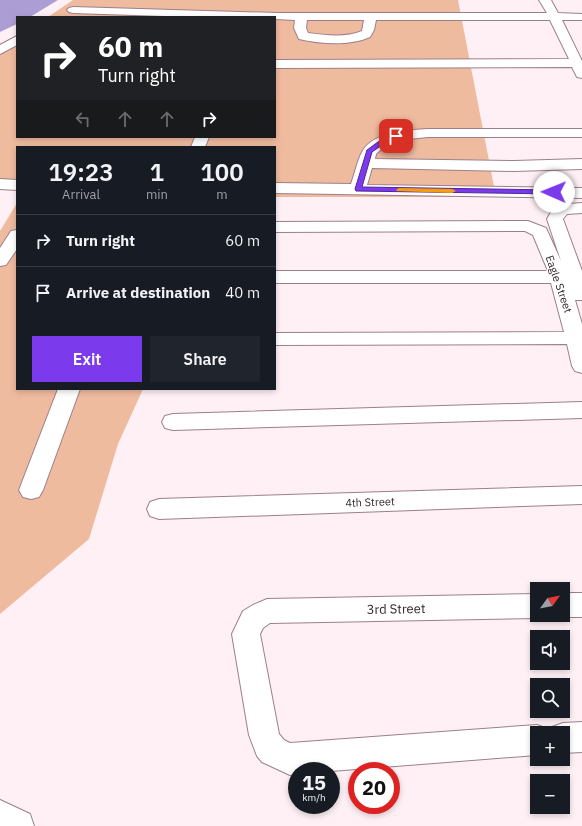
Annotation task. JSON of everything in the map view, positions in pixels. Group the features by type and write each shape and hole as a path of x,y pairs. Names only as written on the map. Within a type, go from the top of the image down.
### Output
{"street":[{"path":"84,0 69,11 178,15 582,17"},
{"path":"545,0 582,74"},
{"path":"301,16 300,28 303,36 317,38 357,38 365,35 368,31 370,16"},
{"path":"0,50 16,41"},
{"path":"276,64 576,62"},
{"path":"358,189 369,152 380,143 396,136 428,134 582,134"},
{"path":"366,163 514,166 582,164"},
{"path":"0,184 16,184"},
{"path":"276,188 582,193"},
{"name":"Eagle Street","path":"582,208 561,209 555,218 576,260 582,308"},
{"name":"Eagle Street","path":"276,227 528,226 535,229 540,232 559,277 582,366"},
{"path":"0,261 16,237"},
{"path":"276,277 559,277"},
{"path":"276,339 576,338"},
{"path":"31,490 69,390"},
{"path":"173,422 582,410"},
{"name":"4th Street","path":"159,509 582,495"},
{"path":"570,605 582,605"},
{"name":"3rd Street","path":"530,606 267,611 256,616 249,624 246,634 264,735 268,747 278,754 290,759 530,741"},
{"path":"570,738 582,737"},
{"path":"0,816 18,826"}],"shaded area":[{"path":"0,0 58,0 32,16 16,16 16,24 0,32"},
{"path":"73,0 458,0 496,197 276,197 276,146 16,146 16,190 0,189 0,45 16,36 16,138 276,138 276,16 49,16"},
{"path":"16,205 16,390 143,390 118,444 89,539 0,614 0,231"}],"slow traffic":[{"path":"399,190 452,191"}],"route":[{"path":"396,136 380,143 369,152 358,189 554,192"}]}
